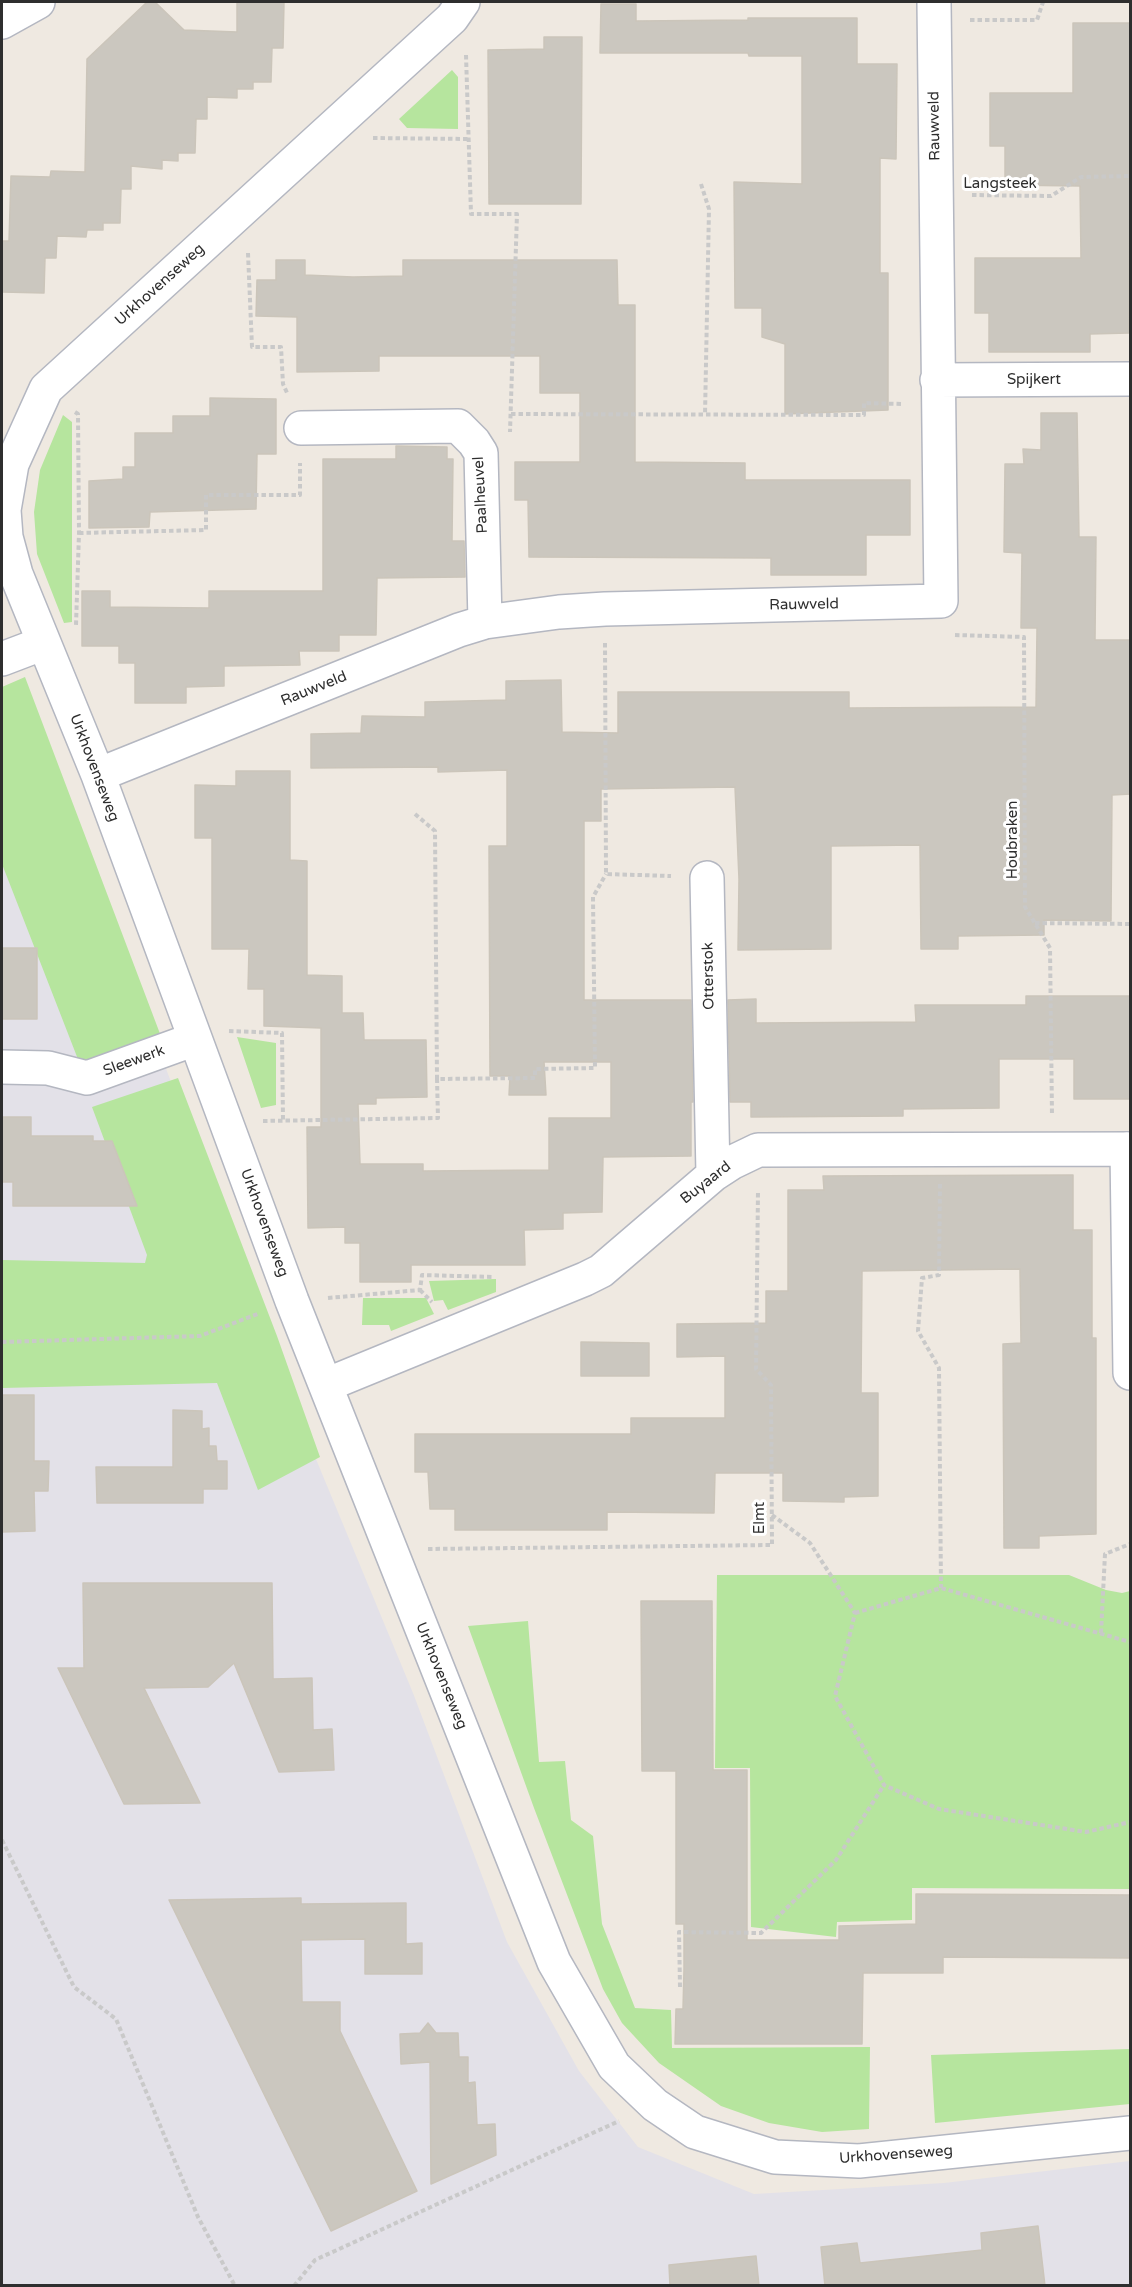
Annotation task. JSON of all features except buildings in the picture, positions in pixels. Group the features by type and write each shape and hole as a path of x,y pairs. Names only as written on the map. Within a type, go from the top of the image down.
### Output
{"street":[{"path":"2,22 38,2"},
{"name":"Urkhovenseweg","path":"458,10 323,137 46,389 7,463 4,510 6,537 16,574 98,775 292,1301 554,1962 614,2066 655,2105 695,2132 775,2157 859,2161 1131,2133"},
{"name":"Rauwveld","path":"98,775 459,630 485,622 559,612 605,609 941,601 934,11"},
{"name":"Spijkert","path":"938,392 1131,379"},
{"name":"Paalheuvel","path":"301,428 458,426 474,442 481,453 485,622"},
{"path":"2,659 44,643"},
{"name":"Otterstok","path":"707,878 714,1175"},
{"name":"Sleewerk","path":"2,1067 48,1068 87,1078 195,1039"},
{"path":"1129,1149 1131,1373"},
{"name":"Buyaard","path":"326,1385 593,1275 714,1175 733,1162 758,1150 1129,1149"}],"path":[{"path":"934,11 1037,20 1043,2"},
{"path":"458,10 466,49 471,213 517,214 510,438 481,453"},
{"path":"323,137 469,139"},
{"name":"Langsteek","path":"936,195 1051,196 1081,177 1131,176"},
{"path":"701,184 709,209 705,415"},
{"path":"80,533 206,530 206,495 300,495 301,428 283,384 281,346 252,347 246,207"},
{"path":"44,643 76,634 80,533 78,414 46,389"},
{"path":"511,414 864,415 864,404 938,392"},
{"name":"Houbraken","path":"941,601 943,635 1024,637 1025,907 1050,948 1053,1150"},
{"path":"437,1079 535,1078 535,1069 596,1068 593,897 606,874 605,609"},
{"path":"226,1121 438,1118 435,831 416,814"},
{"path":"606,874 707,878"},
{"path":"1035,923 1131,924"},
{"path":"195,1039 232,1031 282,1033 283,1120"},
{"name":"Elmt","path":"391,1550 772,1545 771,1385 756,1369 758,1150"},
{"path":"940,1150 939,1275 922,1278 918,1331 939,1368 941,1588"},
{"path":"2,1342 200,1336 292,1301 420,1290 422,1275 504,1277"},
{"path":"772,1515 810,1543 855,1613 835,1696 884,1785 939,1809 1086,1832 1131,1822"},
{"path":"1101,1634 1105,1554 1131,1544"},
{"path":"855,1613 941,1588 1131,1642"},
{"path":"680,1987 679,1932 761,1933 836,1860 884,1785"},
{"path":"2,1840 24,1890 74,1986 116,2019 198,2217 235,2286"},
{"path":"294,2286 315,2260 655,2105"}],"shaded area":[{"path":"23,689 284,1382 413,1693 507,1942 579,2071 638,2147 754,2194 944,2183 1130,2161 1130,2285 2,2286 2,698"}],"green space":[{"path":"452,70 458,77 458,129 407,128 399,119"},
{"path":"63,415 72,422 72,622 64,623 37,554 34,512 40,470"},
{"path":"25,677 162,1039 81,1067 2,864 2,687"},
{"path":"237,1037 276,1043 276,1105 261,1108"},
{"path":"178,1078 277,1336 320,1457 258,1490 217,1383 2,1388 2,1260 145,1263 147,1255 92,1107"},
{"path":"496,1279 496,1292 448,1310 443,1300 434,1301 429,1281"},
{"path":"363,1298 426,1298 434,1314 391,1331 389,1325 362,1325"},
{"path":"717,1575 1069,1575 1106,1590 1122,1593 1130,1591 1130,1889 912,1888 912,1920 837,1922 836,1937 751,1927 750,1768 715,1768"},
{"path":"528,1621 539,1762 565,1761 571,1820 593,1836 602,1924 635,2008 671,2010 672,2048 870,2047 869,2129 822,2132 769,2123 721,2106 659,2063 622,2023 603,1989 468,1626"},
{"path":"1130,2049 1130,2104 935,2123 931,2055"}]}
